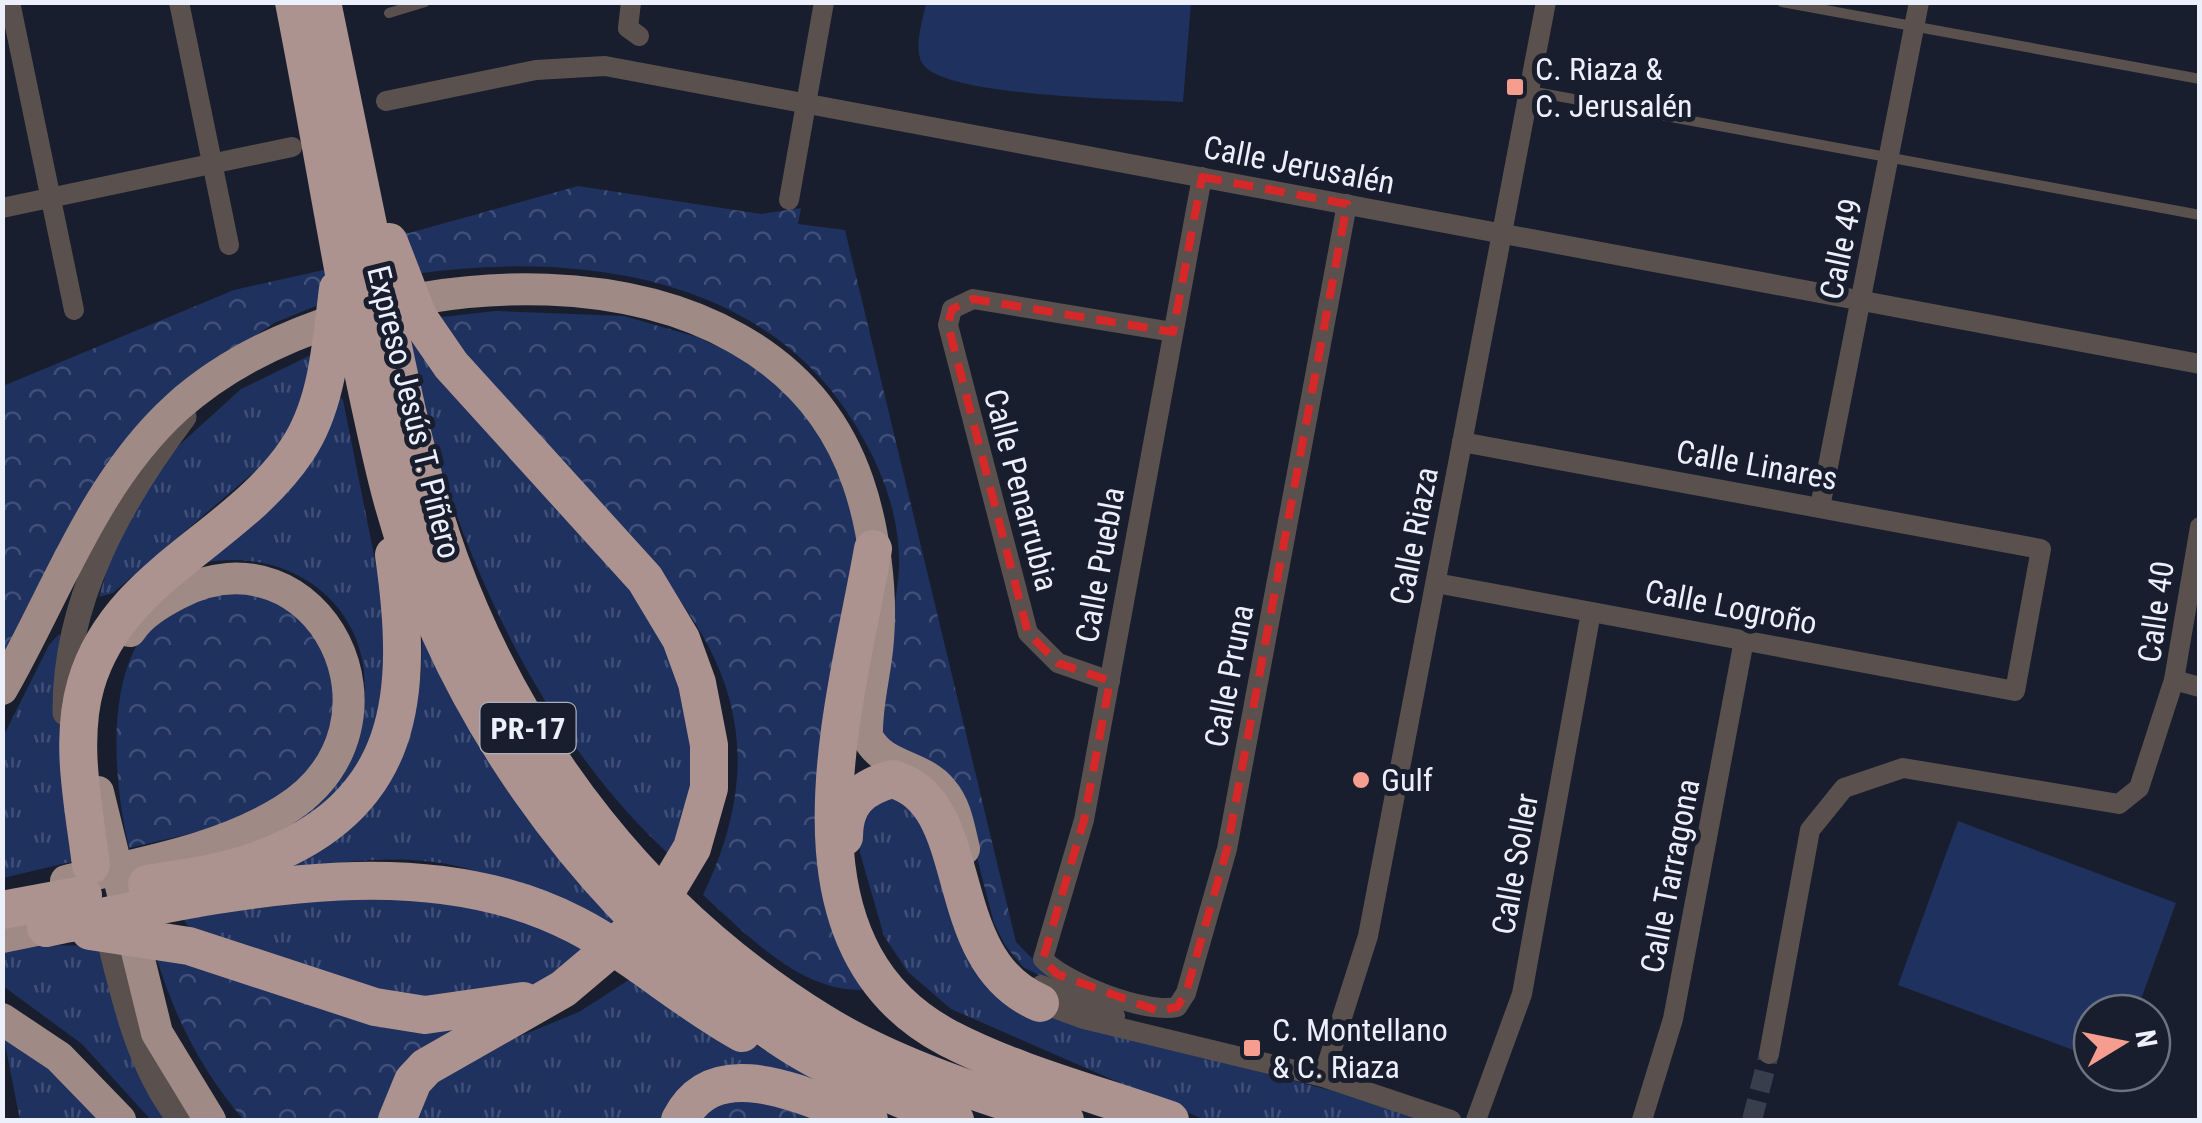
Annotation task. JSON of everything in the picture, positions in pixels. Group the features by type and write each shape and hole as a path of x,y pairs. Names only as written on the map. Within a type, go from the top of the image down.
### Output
{"highway":[{"name":"Expreso Jesús T. Piñero","path":"294,2 385,473 420,584 458,668 505,752 609,894 693,970 779,1037 881,1108 955,1120"},
{"name":"Expreso Jesús T. Piñero","path":"322,2 425,484 473,618 536,742 608,841 684,918 821,1023 911,1064 1065,1120"},
{"path":"337,77 385,230 418,317 451,366 645,579 681,639 697,683 710,745 706,804 692,848 653,914 564,989 439,1056 413,1081 397,1120"},
{"path":"92,865 78,742 85,686 97,653 124,608 256,497 297,450 316,413 326,374 342,257"},
{"path":"2,689 103,498 173,410 213,376 256,352 394,302 497,288 622,300 701,320 740,340 780,368 824,416 858,481 873,549 879,636 867,736 880,755 915,770 943,791 956,816 987,932 1014,969 1041,982"},
{"path":"2,910 45,906 250,863 286,848 334,816 357,792 393,737 405,634 385,473"},
{"path":"873,549 831,816 841,899 876,973 904,1008 948,1038 1170,1120"},
{"path":"174,880 209,845 283,811 330,766 346,734 350,676 340,647 328,626 307,605 278,589 252,582 222,581 189,588 158,604 134,624 121,645 96,713 96,782 140,973 157,1032 210,1120"},
{"path":"1024,1068 926,1010 882,964 859,924 846,873 844,823 860,791 892,780 905,782 932,805 976,938 993,967 1041,982"},
{"path":"174,880 367,879 477,889 578,926 663,985 881,1108"},
{"path":"2,897 45,906 115,932 189,946 375,1007 425,1014 503,1007 564,989"},
{"path":"2,937 45,906"},
{"path":"2,1019 59,1057 120,1120"},
{"path":"680,1120 700,1093 733,1081 881,1108"}],"street":[{"path":"10,2 74,310"},
{"path":"179,2 229,245"},
{"path":"631,2 628,28 639,36"},
{"path":"789,200 824,2"},
{"name":"Calle Riaza","path":"1323,1076 1368,936 1546,2"},
{"name":"Calle 49","path":"1820,507 1919,2"},
{"name":"Calle Jerusalén","path":"386,100 536,70 605,66 2200,364"},
{"path":"2,208 292,148"},
{"name":"Calle Puebla","path":"1041,982 1084,820 1202,177"},
{"name":"Calle Pruna","path":"1041,982 1056,974 1158,1011 1177,1007 1186,993 1227,849 1347,204"},
{"name":"Calle Penarrubia","path":"1110,681 1058,663 1028,633 948,325 952,309 973,300 1172,332"},
{"path":"180,1120 148,1066 130,1022 68,768 65,722 70,656 82,599 111,526 213,376"},
{"name":"Calle Linares","path":"1462,442 2041,549 2014,691"},
{"name":"Calle 40","path":"2200,527 2174,680 2200,687"},
{"name":"Calle Logroño","path":"1436,582 2014,691"},
{"name":"Calle Soller","path":"1476,1120 1522,994 1591,612"},
{"name":"Calle Tarragona","path":"1642,1120 1674,1019 1744,640"},
{"path":"1769,1054 1810,830 1844,788 1904,768 2119,804 2139,788 2174,680"},
{"path":"1041,982 1084,1019 1323,1076 1451,1120"}],"lane":[{"path":"389,13 425,2"},
{"path":"1782,2 2200,78"},
{"path":"1530,91 2200,215"}],"highlighted area":[{"path":"1202,177 1347,204 1227,849 1186,993 1177,1007 1158,1011 1057,974 1043,959 1084,820 1110,681 1058,663 1028,633 948,325 952,309 973,299 1173,332"}],"green space":[{"path":"926,3 1191,3 1183,102 1043,95 937,75 919,57"},
{"path":"578,186 761,214 801,208 798,224 845,230 1016,942 1057,984 1023,967 1005,945 994,923 969,827 890,749 882,729 881,682 898,577 895,520 880,472 865,441 818,375 772,335 719,305 662,284 601,272 539,267 415,274 398,230 409,233"},
{"path":"328,269 333,299 274,323 206,369 3,669 3,386 234,290"},
{"path":"495,311 624,316 697,337 740,357 793,396 836,454 863,533 822,786 873,989 824,984 802,974 760,946 703,895 731,817 737,748 725,686 699,629 661,576 505,407 434,318"},
{"path":"406,324 629,583 676,655 693,747 690,790 672,857 594,772 560,724 502,621 477,567 437,458"},
{"path":"315,353 290,432 267,461 113,593 99,597 114,545 164,459 241,389"},
{"path":"338,395 343,400 391,640 373,746 327,809 263,844 324,783 351,747 363,707 364,670 355,636 337,607 311,584 280,568 243,560 202,563"},
{"path":"256,590 318,630 343,700 324,758 269,805 219,827 129,848 117,753 123,684 133,654 149,627 172,607 201,597"},
{"path":"59,634 65,640 61,750 79,860 3,878 3,737 49,645"},
{"path":"422,640 428,640 492,755 537,824 622,926 611,936 523,889 451,865 374,860 274,872 269,864 411,716 421,675"},
{"path":"905,790 969,934 1080,1026 1333,1091 1421,1120 1205,1120 951,1009 908,972 884,936 860,853 858,825 869,795"},
{"path":"1958,821 2176,903 2143,993 2072,993 2072,1050 1898,985"},
{"path":"442,890 599,948 546,980 501,995 455,1000 410,996 320,973 188,926 184,920 200,911"},
{"path":"41,945 105,946 174,1120 151,1120 82,1044 3,986 3,950"},
{"path":"155,953 457,1024 392,1120 244,1120 190,1042"},
{"path":"635,976 834,1090 669,1120 414,1120 431,1087 457,1062 579,1012"},
{"path":"2,1029 111,1120 20,1120"},
{"path":"753,1098 828,1120 697,1120 706,1108"}],"tunnel":[{"path":"1752,1120 1769,1054"}],"place":[{"name":"C. Riaza & C. Jerusalén","path":"1515,87"},
{"name":"Gulf","path":"1361,780"},
{"name":"C. Montellano & C. Riaza","path":"1252,1048"}]}
